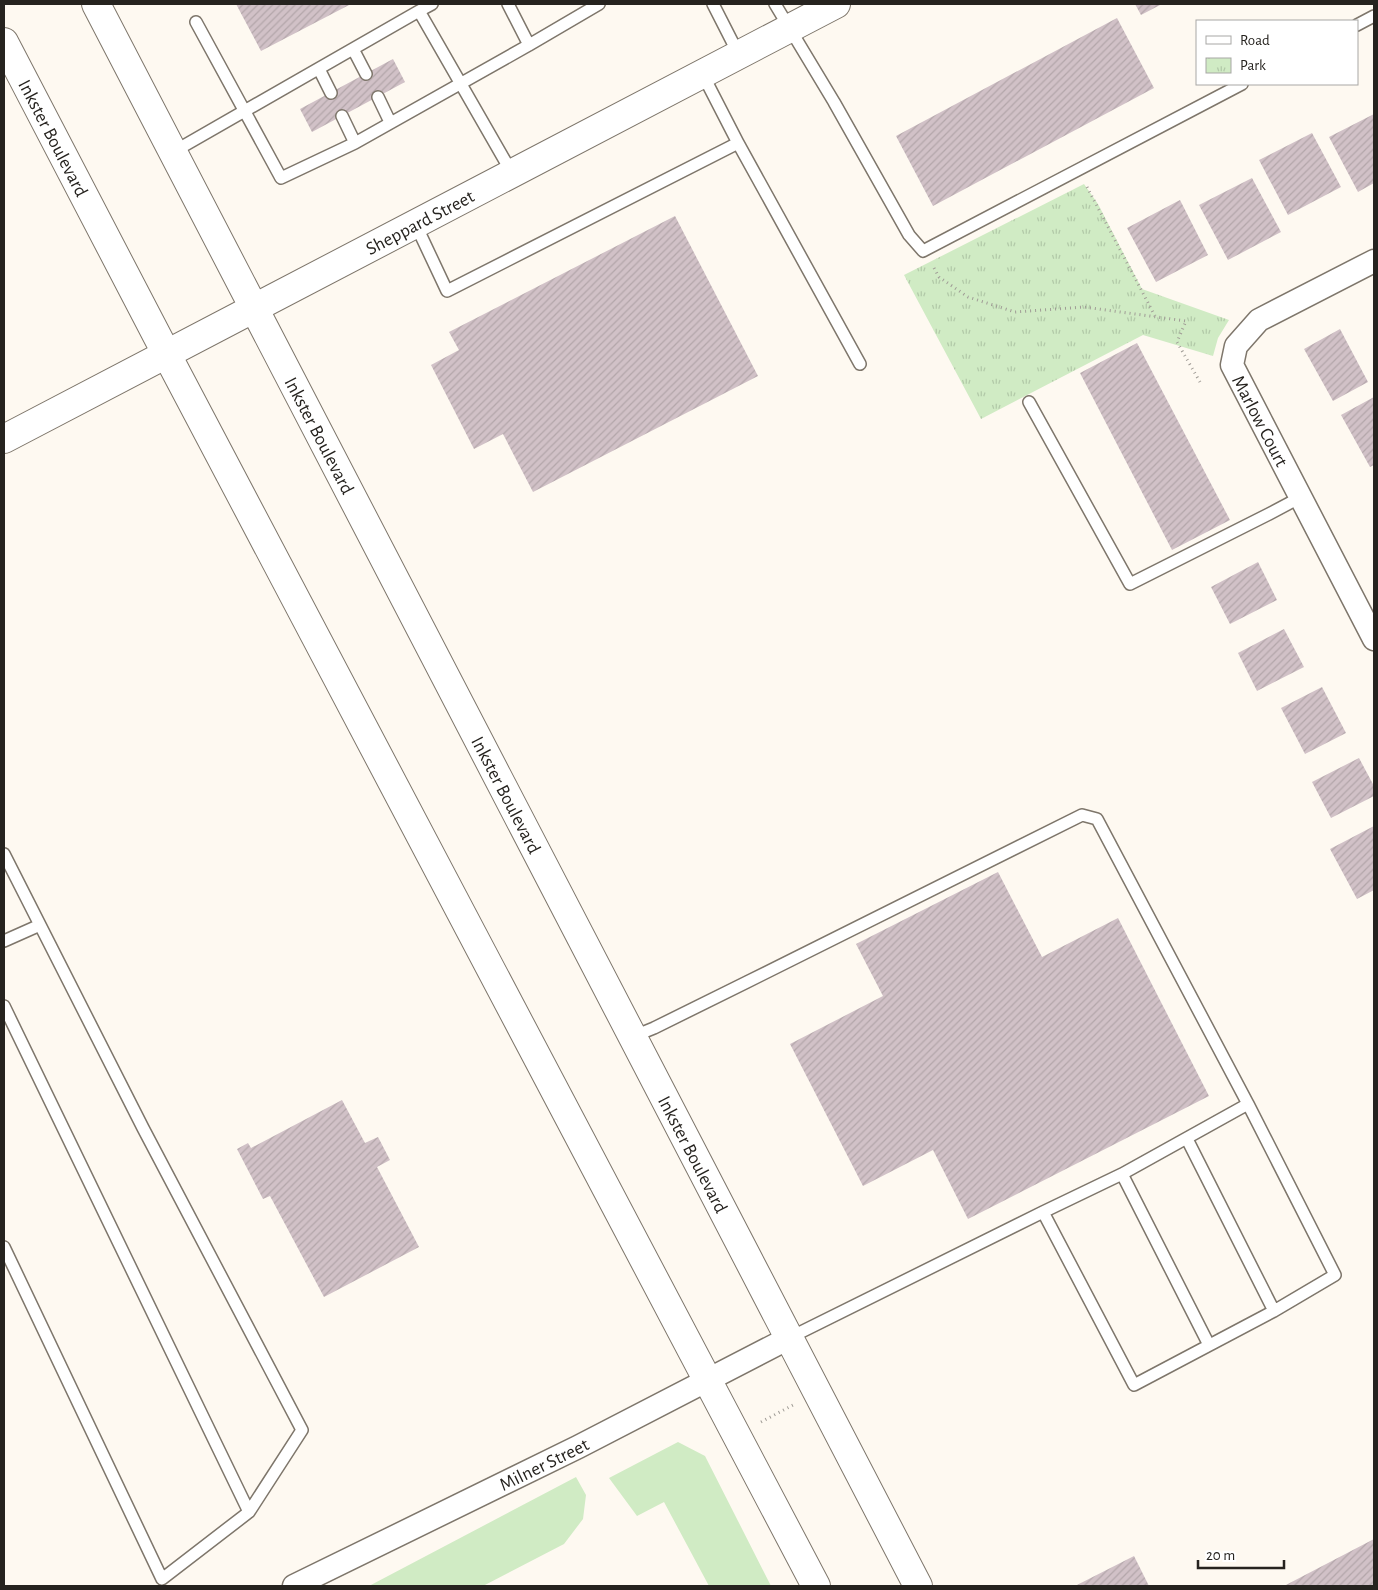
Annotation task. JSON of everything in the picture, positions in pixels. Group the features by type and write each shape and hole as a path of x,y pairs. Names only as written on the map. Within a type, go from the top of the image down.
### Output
{"main road":[{"name":"Inkster Boulevard","path":"96,4 918,1586"},
{"name":"Sheppard Street","path":"4,439 836,4"},
{"name":"Inkster Boulevard","path":"4,42 816,1586"}],"street":[{"name":"Marlow Court","path":"1374,261 1259,320 1236,346 1232,365 1374,639"},
{"name":"Milner Street","path":"294,1586 578,1447 789,1338"}],"lane":[{"path":"172,152 432,4"},
{"path":"508,4 529,44"},
{"path":"196,22 281,178 355,143 599,4"},
{"path":"712,4 739,54"},
{"path":"775,4 834,102 909,236 923,251 1240,85"},
{"path":"420,12 512,173"},
{"path":"1358,24 1374,16"},
{"path":"353,49 366,74"},
{"path":"319,69 331,93"},
{"path":"702,73 738,143 860,364"},
{"path":"378,97 390,122"},
{"path":"342,116 355,143"},
{"path":"415,223 447,290 738,143"},
{"path":"1029,402 1130,584 1301,497"},
{"path":"632,1037 654,1028 1082,815 1097,818 1248,1104 1335,1275 1274,1311 1134,1385 1043,1212"},
{"path":"4,854 143,1128 302,1430 249,1512 164,1582 4,1247"},
{"path":"4,940 40,925"},
{"path":"4,1006 249,1512"},
{"path":"789,1338 1122,1174 1248,1104"},
{"path":"1187,1138 1274,1311"},
{"path":"1122,1174 1209,1345"}],"path":[{"path":"1083,167 1088,177 1085,184 1155,317"},
{"path":"923,251 939,277 968,296 1015,312 1084,307 1186,321 1178,342 1200,382"},
{"path":"736,1435 817,1392"}],"green space":[{"path":"1084,184 1098,204 1142,289 1229,320 1218,338 1213,356 1143,335 981,419 904,275"},
{"path":"678,1442 705,1456 771,1586 709,1586 664,1502 637,1516 609,1478"},
{"path":"576,1477 586,1495 583,1519 564,1544 483,1586 369,1586"}],"building":[{"path":"236,4 351,4 261,51"},
{"path":"1135,4 1162,4 1141,15"},
{"path":"1117,18 1154,88 933,206 896,136"},
{"path":"393,59 405,82 312,132 300,109"},
{"path":"1374,114 1374,183 1358,192 1329,137"},
{"path":"1312,133 1341,187 1288,215 1259,160"},
{"path":"1252,178 1281,232 1228,260 1199,205"},
{"path":"1180,200 1208,255 1156,282 1127,228"},
{"path":"675,216 758,376 533,492 503,434 474,449 431,365 459,350 449,332"},
{"path":"1340,329 1368,382 1333,401 1304,349"},
{"path":"1137,343 1230,520 1172,550 1080,373"},
{"path":"1374,397 1374,465 1370,467 1341,415"},
{"path":"1258,562 1277,600 1230,624 1211,587"},
{"path":"1284,629 1304,667 1257,691 1238,653"},
{"path":"1322,687 1346,733 1305,754 1281,708"},
{"path":"1359,758 1374,786 1374,796 1331,818 1312,782"},
{"path":"1374,826 1374,890 1357,899 1330,849"},
{"path":"998,872 1042,957 1118,918 1209,1096 968,1219 933,1150 863,1186 790,1044 883,996 856,944"},
{"path":"342,1100 365,1143 378,1137 390,1160 377,1167 419,1247 324,1297 270,1196 263,1199 237,1149 248,1143 251,1148"},
{"path":"1374,1539 1374,1586 1284,1586"},
{"path":"1134,1556 1149,1586 1075,1586"}]}
